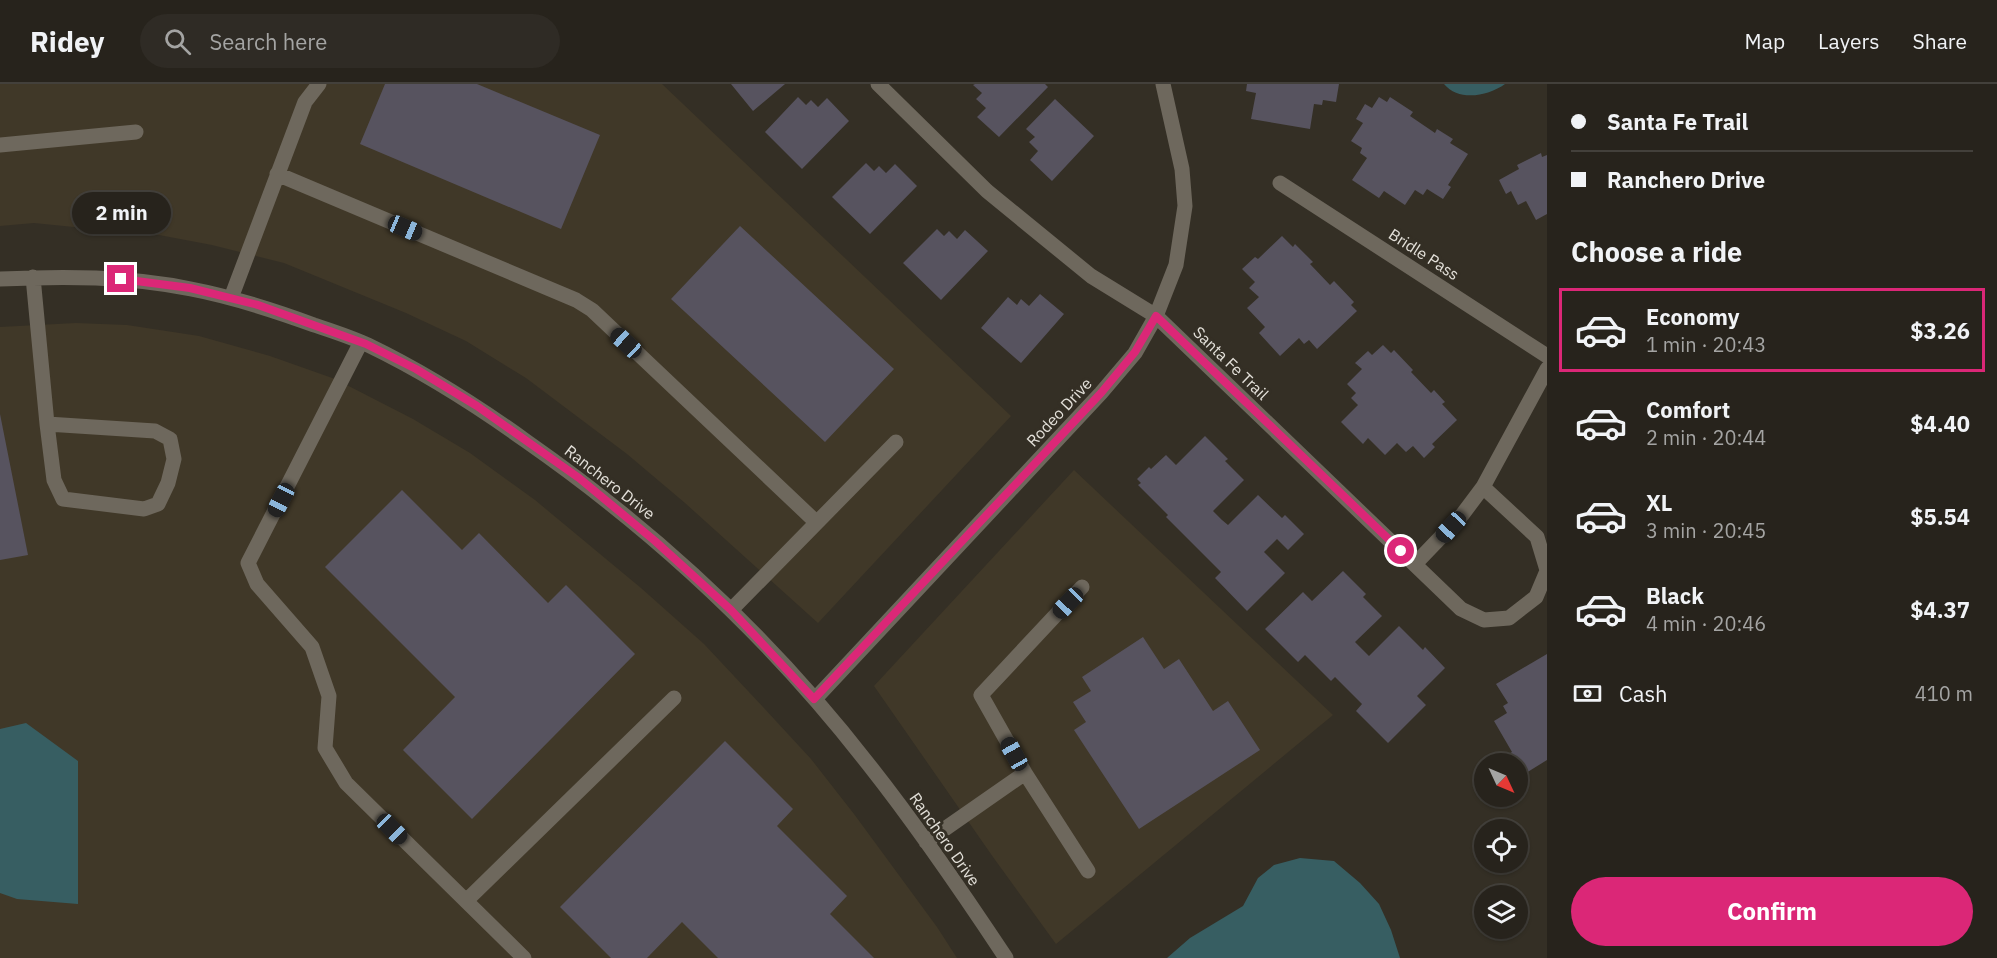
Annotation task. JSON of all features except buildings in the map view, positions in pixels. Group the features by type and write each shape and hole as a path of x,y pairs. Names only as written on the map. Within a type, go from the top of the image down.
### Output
{"street":[{"path":"231,298 305,102 319,84"},
{"name":"Santa Fe Trail","path":"878,84 995,198 1091,276 1156,316 1461,609 1484,620 1509,618 1536,597 1547,570 1537,537 1483,487"},
{"name":"Rodeo Drive","path":"814,699 1101,393 1135,352 1156,316 1176,265 1185,206 1182,170 1163,84"},
{"path":"0,145 136,132"},
{"path":"277,174 576,300 592,310 816,522"},
{"name":"Bridle Pass","path":"1280,183 1547,356"},
{"path":"33,277 47,424 54,480 63,499 144,509 158,504 168,483 174,459 170,439 155,431 47,424"},
{"name":"Ranchero Drive","path":"0,279 33,277 121,279 190,288 258,305 361,342 416,369 477,406 579,478 655,541 731,610 814,699 868,764 926,842 1006,958"},
{"path":"361,342 248,563 257,584 312,647 329,696 325,748 346,783 524,958"},
{"path":"1415,564 1462,515 1483,487 1547,369"},
{"path":"731,610 896,442"},
{"path":"1082,587 981,695 1025,773 1088,871"},
{"path":"466,901 674,698"},
{"path":"926,842 1025,773"}],"shaded area":[{"path":"0,84 662,84 1011,416 818,623 627,454 526,378 466,341 406,313 284,263 212,245 159,235 34,223 0,226"},
{"path":"76,323 127,325 199,336 270,356 335,379 413,419 470,453 535,500 704,644 811,759 937,927 957,958 0,958 0,327"},
{"path":"1074,470 1333,715 1056,944 874,686"}],"water":[{"path":"1444,84 1505,84 1490,92 1465,95 1450,90"},
{"path":"26,723 78,761 78,904 17,899 0,893 0,729"},
{"path":"1300,858 1334,861 1360,883 1379,904 1400,958 1167,958 1190,938 1243,906 1258,878 1274,865"}],"route":[{"path":"121,279 190,288 258,305 366,344 416,369 477,406 579,478 655,541 731,610 814,699 1101,393 1135,352 1156,316 1401,551"}]}
